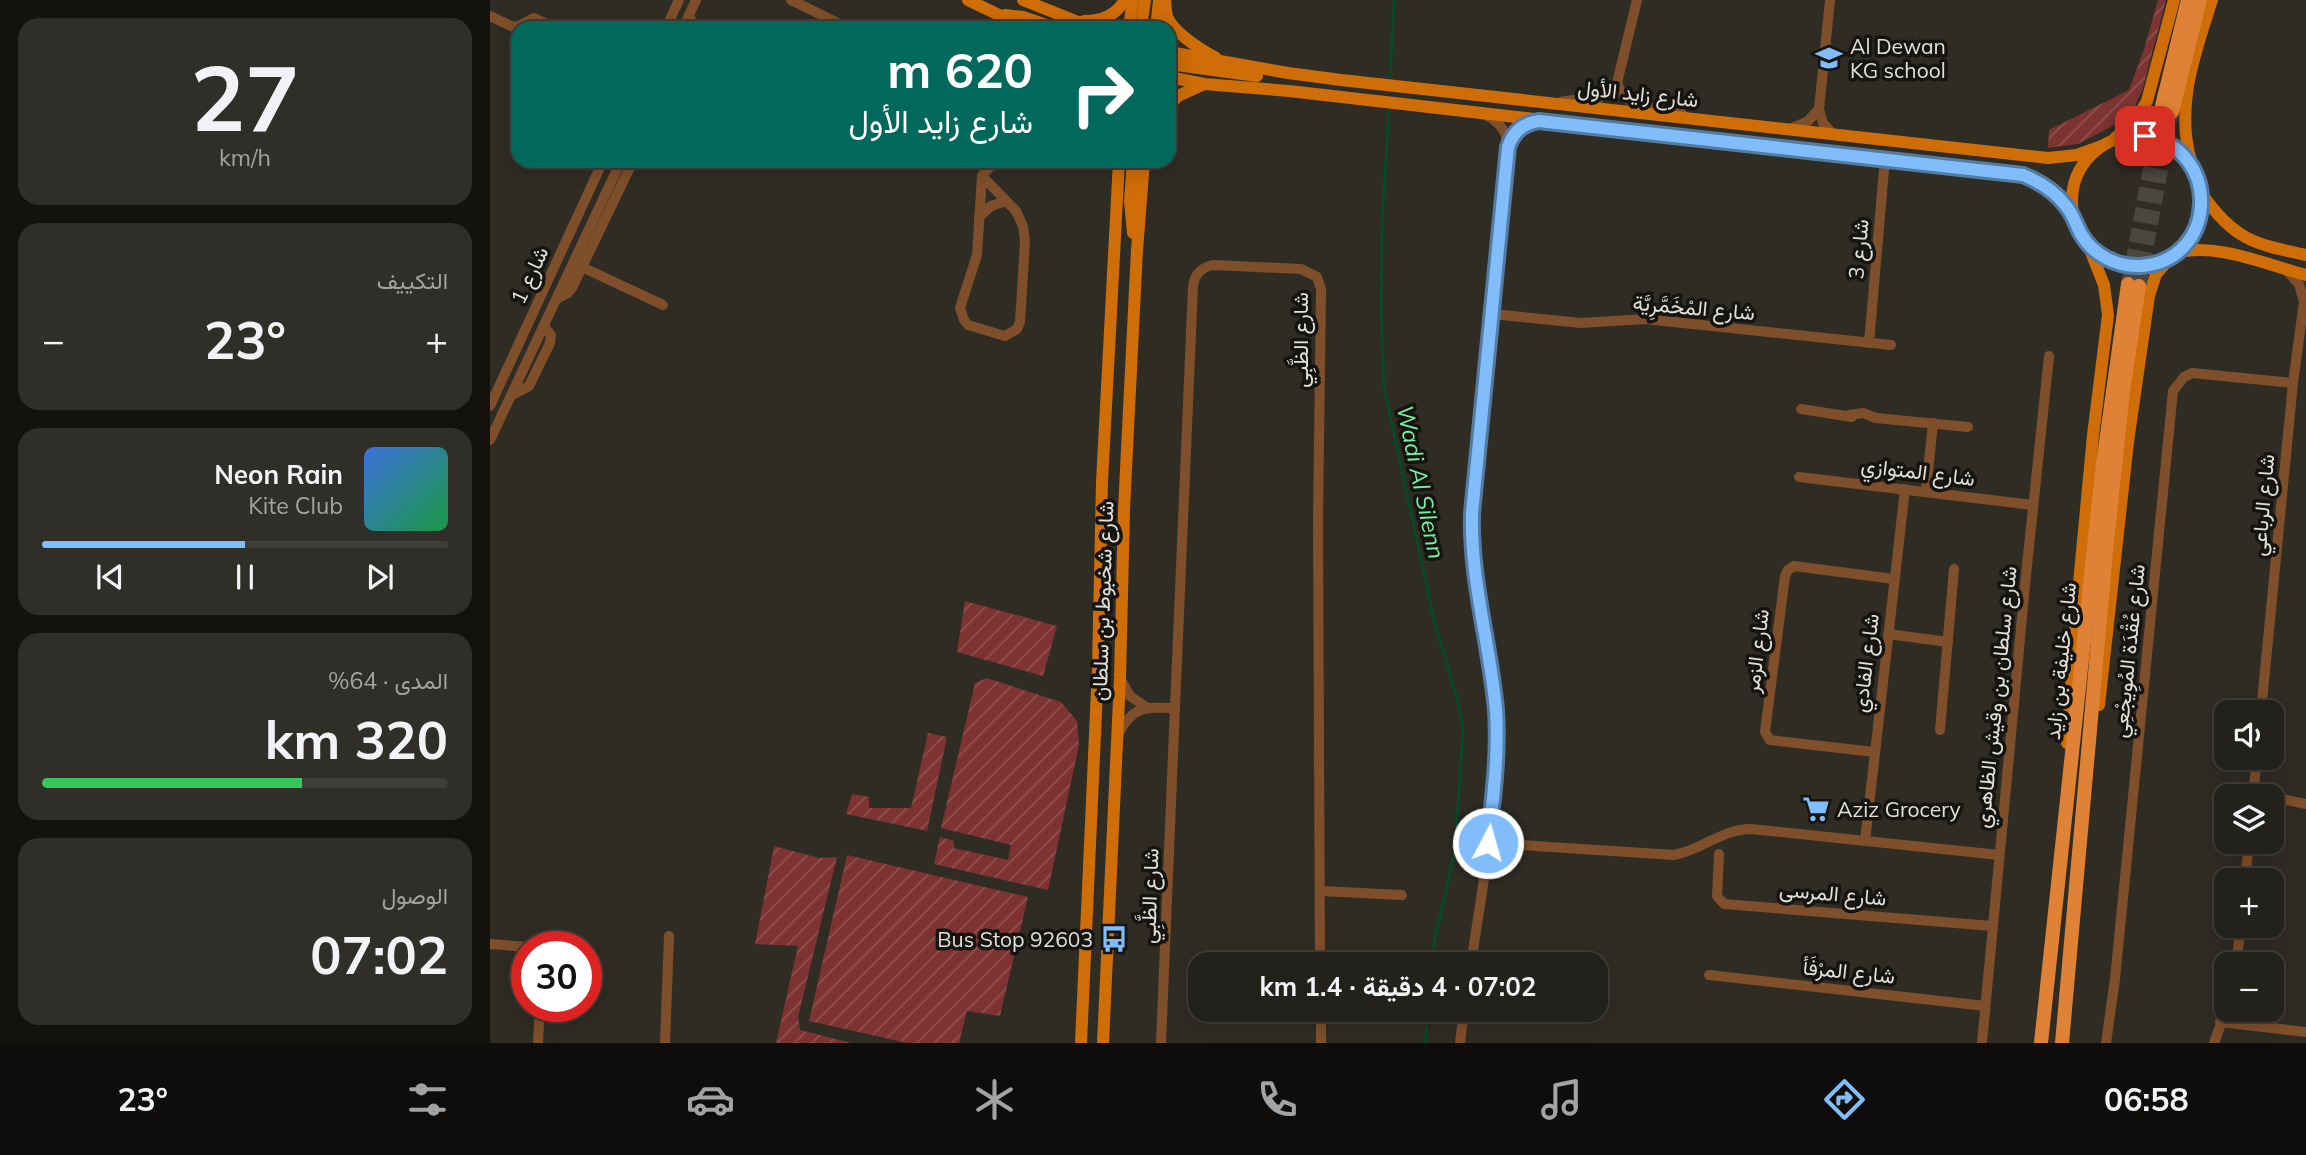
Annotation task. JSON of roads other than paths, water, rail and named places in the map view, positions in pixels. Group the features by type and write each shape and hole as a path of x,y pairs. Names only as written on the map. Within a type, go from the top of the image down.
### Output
{"highway":[{"path":"2188,0 2167,109 2200,0"},
{"name":"شارع خليفة بن زايد","path":"2041,1043 2068,773 2077,713 2112,389 2134,285 2107,538 2062,1043"}],"main road":[{"path":"968,0 1011,21"},
{"path":"1023,0 1073,21 1096,21 1105,18 1117,11 1125,0"},
{"path":"1130,21 1133,0"},
{"path":"1142,21 1144,0"},
{"path":"1157,21 1160,0"},
{"path":"1165,0 1170,21"},
{"path":"2068,773 2067,730 2076,615 2108,316 2104,285 2087,242 2075,221 2072,204 2076,179 2084,164 2135,121 2147,101 2174,0"},
{"path":"2212,0 2185,98 2185,131 2202,194 2220,219 2244,237 2274,248 2306,255"},
{"path":"998,15 1035,21"},
{"path":"1176,29 1192,43 1225,63"},
{"name":"شارع زايد الأول","path":"1176,52 1225,63 1341,80 2048,158 2077,155 2105,145"},
{"path":"1176,65 1259,76 1288,73"},
{"name":"شارع زايد الأول","path":"1176,78 1204,84 2023,175 2036,180 2054,193 2068,208 2075,221"},
{"path":"1176,98 1204,84"},
{"path":"2105,145 2122,138 2137,136 2159,139 2179,151 2193,168"},
{"name":"شارع شخبوط بن سلطان","path":"1081,1043 1098,668 1102,482 1119,168"},
{"path":"1133,168 1131,215 1137,250"},
{"name":"شارع شخبوط بن سلطان","path":"1103,1043 1120,678 1124,510 1143,168"},
{"path":"1137,250 1146,216 1151,168"},
{"path":"2087,775 2095,733 2128,442 2147,308 2156,274 2186,244 2197,227 2202,194"},
{"path":"2087,242 2099,254 2122,264 2147,265 2188,250 2213,250 2306,275"}],"street":[{"path":"669,21 679,0"},
{"path":"686,21 696,0"},
{"path":"791,0 834,21"},
{"path":"1557,103 1572,99 1604,98 1617,83 1637,0"},
{"path":"1830,0 1819,109 1823,123 1833,134"},
{"path":"689,15 692,21"},
{"path":"490,16 511,25"},
{"path":"1617,83 1624,97 1630,101 1666,109 1689,118"},
{"path":"1784,128 1801,125 1819,109"},
{"path":"1473,952 1496,768 1496,712 1472,526 1475,471 1508,147 1504,130 1497,121 1487,115"},
{"path":"1508,147 1518,130 1539,121"},
{"name":"شارع 3","path":"1869,343 1885,158"},
{"name":"شارع 1","path":"490,406 600,168"},
{"path":"490,440 618,168"},
{"path":"558,298 570,291 630,168"},
{"path":"982,176 1020,218 1025,242 1020,322 1012,334 1005,336 968,325 961,314 961,302 977,255 982,176 984,168"},
{"path":"982,176 989,168"},
{"path":"979,217 991,206 1006,201"},
{"name":"شارع الظَّبِي","path":"1161,1043 1193,281 1200,270 1213,265 1307,270 1317,278 1321,289 1318,509 1320,952"},
{"path":"582,267 663,305"},
{"name":"شارع الرباعي","path":"2262,700 2294,383 2305,301 2299,284 2286,270"},
{"name":"شارع المْخَمَّرِيَّة","path":"1493,314 1581,323 1645,319 1891,345"},
{"name":"شارع سلطان بن وقيش الظاهري","path":"1982,1043 1998,855 2049,356"},
{"name":"شارع عُقْدَة المُوِيجْعِي","path":"2106,1043 2115,979 2173,391 2184,377 2192,373 2294,383"},
{"path":"1801,409 1849,415 1862,420 1876,418 1968,427"},
{"path":"1926,491 1933,424"},
{"name":"شارع المتوازي","path":"1799,477 2033,505"},
{"name":"شارع الفادي","path":"1865,841 1905,489"},
{"name":"شارع الزمر","path":"1874,752 1770,740 1765,732 1788,569 1794,566 1894,579"},
{"path":"1940,730 1954,569"},
{"path":"1888,634 1948,642"},
{"path":"1120,678 1129,696 1146,707"},
{"path":"1117,736 1135,712 1146,707 1174,708"},
{"path":"2284,800 2306,804"},
{"path":"1488,843 1663,855 1686,853 1730,831 1744,829 1998,855"},
{"name":"شارع المرسى","path":"1719,854 1717,896 1724,904 1992,926"},
{"path":"1321,891 1402,895"},
{"path":"665,1043 669,936"},
{"path":"490,944 511,946"},
{"name":"شارع المرْفَأ","path":"1709,975 1985,1006"},
{"path":"538,1043 539,1022"},
{"path":"1321,1022 1321,1043"},
{"path":"1460,1043 1463,1022"},
{"path":"2214,1043 2220,1022 2306,1032"}],"waterway":[{"name":"Wadi Al Silenn","path":"1390,81 1394,0"},
{"name":"Wadi Al Silenn","path":"1389,108 1382,225 1384,387 1434,620 1458,702 1463,730 1455,850 1434,952"},
{"name":"Wadi Al Silenn","path":"1425,1043 1427,1022"}],"tunnel":[{"path":"2128,284 2162,106"},
{"path":"2139,286 2172,112"}],"place":[{"name":"Al Dewan KG school","path":"1829,58"},
{"name":"Aziz Grocery","path":"1816,809"},
{"name":"Bus Stop 92603","path":"1114,939"}]}
